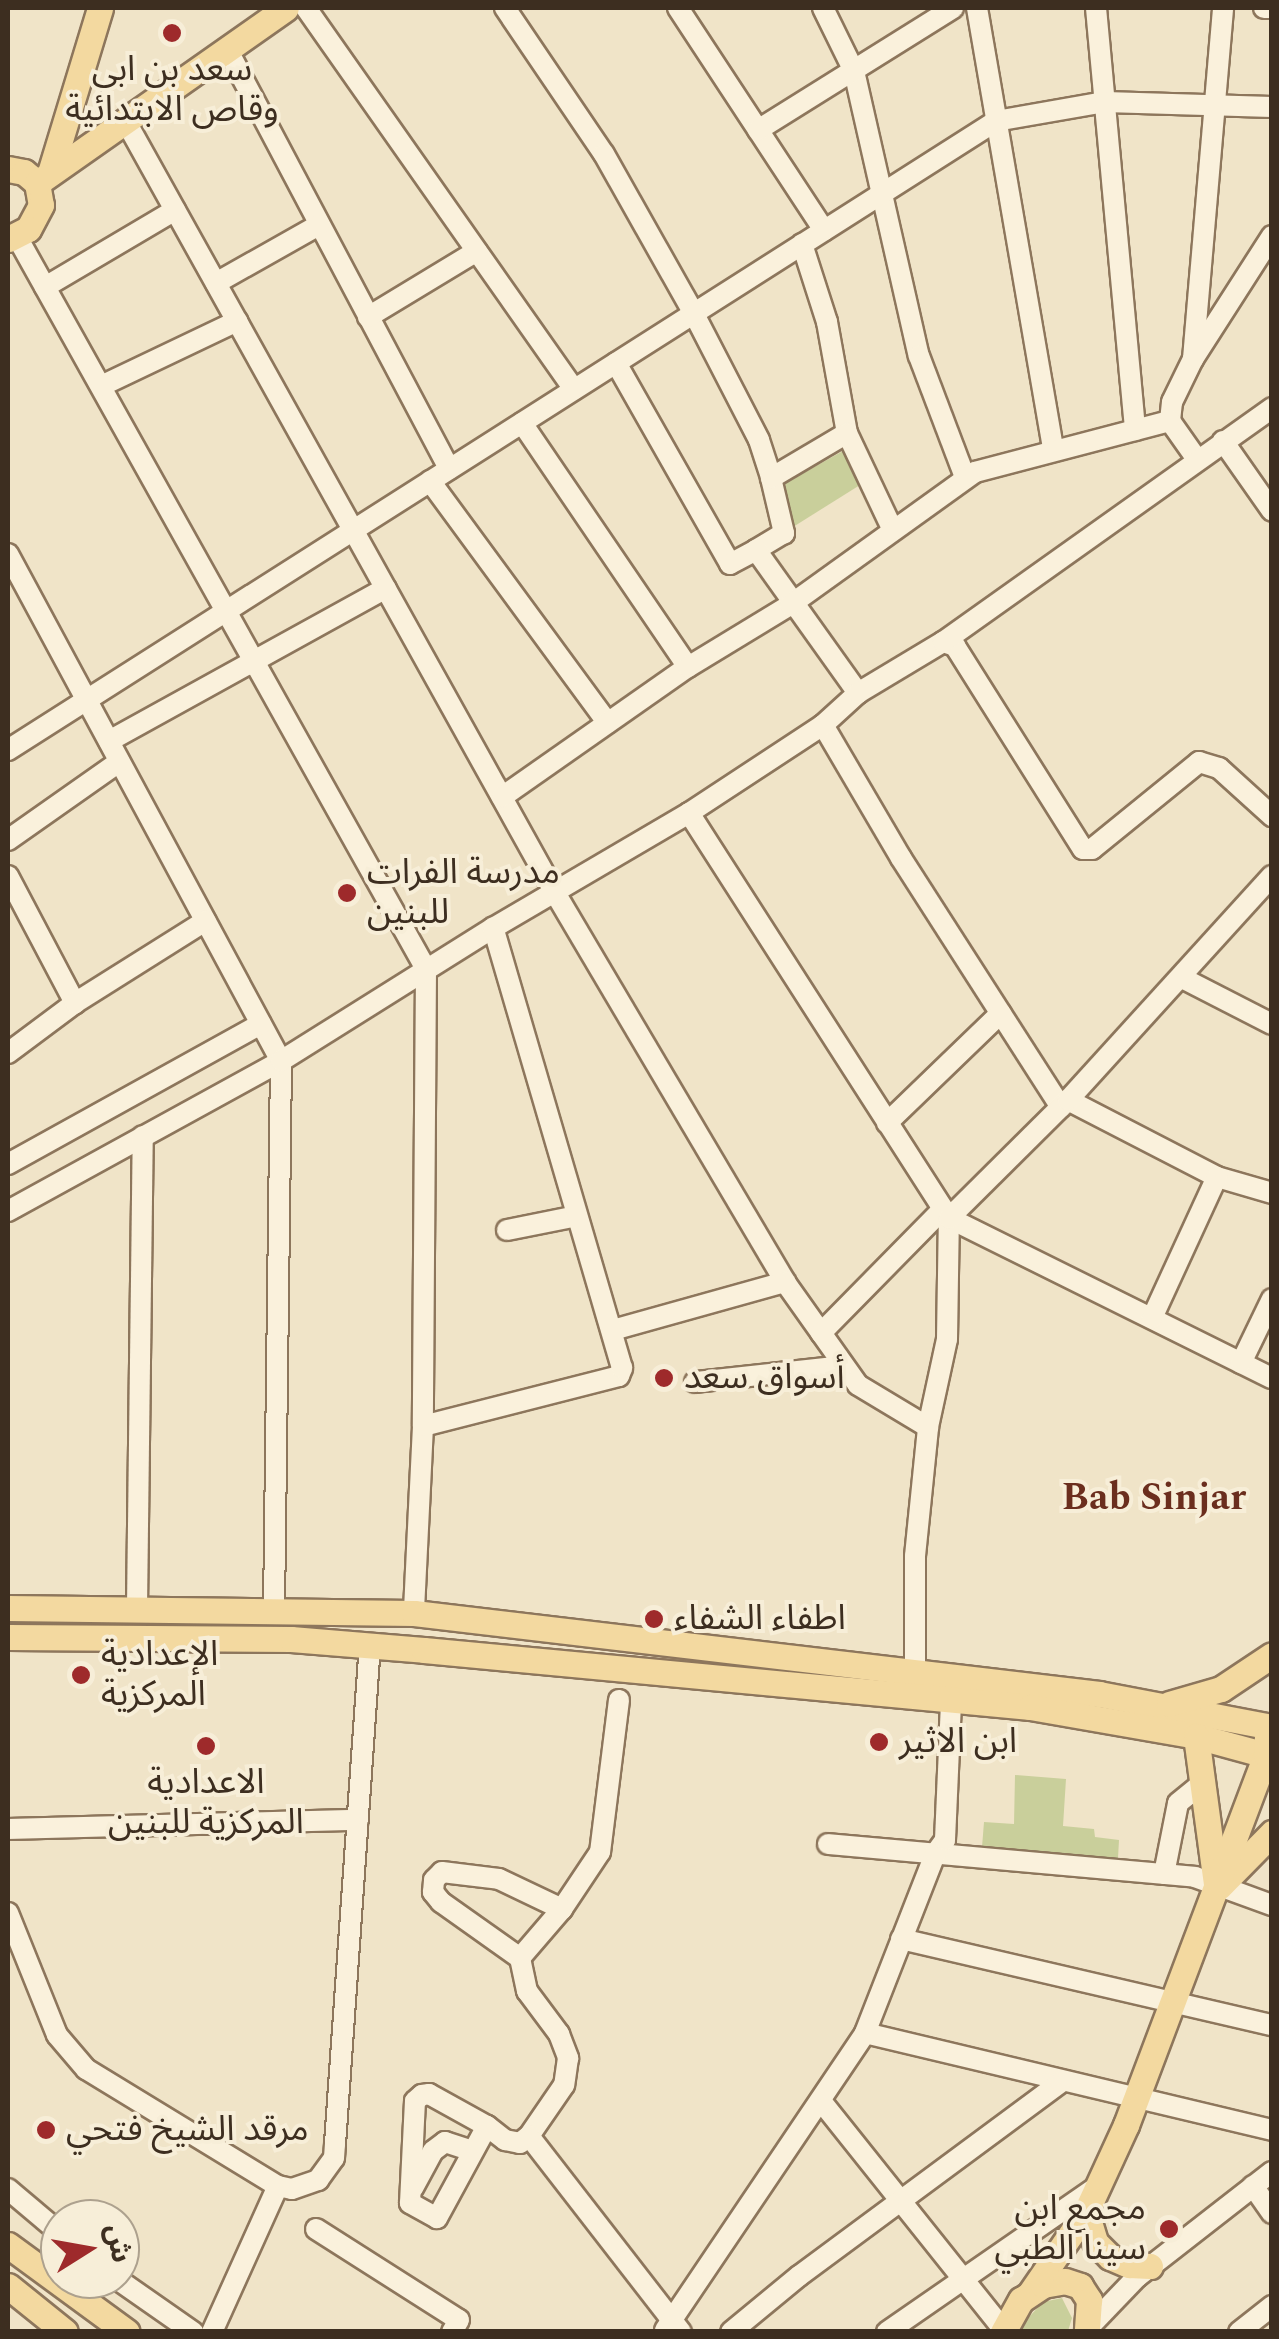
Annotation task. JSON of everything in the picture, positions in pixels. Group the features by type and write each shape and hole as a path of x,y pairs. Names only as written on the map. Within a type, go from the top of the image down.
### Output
{"main road":[{"path":"12,238 37,218 44,178 100,8"},
{"path":"44,178 286,8"},
{"path":"8,169 44,178"},
{"path":"8,1608 414,1614 576,1631 915,1676 1099,1694 1148,1707 1271,1726 1269,1752 1138,2096 1100,2184 1086,2212 1032,2292 1012,2311 1003,2330"},
{"path":"571,1664 576,1631"},
{"path":"8,1638 291,1639 571,1664 1030,1707 1269,1752"},
{"path":"1148,1707 1192,1700 1221,1689 1272,1655"},
{"path":"1196,1736 1217,1888"},
{"path":"1217,1888 1272,1834"},
{"path":"1086,2212 1090,2233 1102,2250 1129,2265 1150,2266"},
{"path":"8,2245 127,2332"},
{"path":"1032,2292 1058,2281 1077,2284 1090,2300 1088,2329"},
{"path":"8,2286 64,2332"}],"street":[{"path":"306,8 574,389"},
{"path":"678,8 824,230"},
{"path":"823,8 854,72 919,356 965,476"},
{"path":"977,8 1053,449"},
{"path":"1096,8 1135,430"},
{"path":"1193,360 1223,8"},
{"path":"1264,8 1272,8"},
{"path":"514,11 604,154 693,312 759,440 784,533 730,564 616,363"},
{"path":"758,130 854,72 940,11"},
{"path":"226,49 449,469"},
{"path":"8,750 996,121 1105,102 1272,108"},
{"path":"126,120 554,891 785,1282 858,1385 928,1427"},
{"path":"46,287 175,210"},
{"path":"216,284 320,226"},
{"path":"1196,458 1170,422 1172,402 1193,360 1272,236"},
{"path":"12,238 46,287 426,968 423,1426 414,1614"},
{"path":"802,244 827,322 847,434 892,528"},
{"path":"368,316 477,252"},
{"path":"101,386 237,321"},
{"path":"8,1211 281,1061 426,968 688,814 822,725 858,693 943,642 1196,458 1272,408"},
{"path":"502,797 688,667 790,604 965,476 1053,449 1170,422"},
{"path":"522,423 688,667"},
{"path":"771,478 847,434"},
{"path":"1223,441 1272,511"},
{"path":"430,481 608,723"},
{"path":"756,550 790,604 858,693"},
{"path":"8,554 281,1061 274,1611"},
{"path":"108,741 386,588"},
{"path":"943,642 955,646 1083,849 1092,849 1199,762 1220,768 1272,816"},
{"path":"822,725 900,858 1064,1103 1217,1176 1272,1193"},
{"path":"8,840 120,762"},
{"path":"688,814 946,1213 1272,1378"},
{"path":"8,876 75,1003"},
{"path":"821,1333 1064,1103 1272,876"},
{"path":"8,1053 75,1003 206,921"},
{"path":"423,1426 619,1376 622,1360 492,928"},
{"path":"1182,978 1272,1024"},
{"path":"887,1123 1001,1013"},
{"path":"8,1164 261,1024"},
{"path":"137,1607 144,1136"},
{"path":"1152,1318 1217,1176"},
{"path":"915,1676 915,1556 928,1427 947,1339 946,1213"},
{"path":"507,1230 577,1216"},
{"path":"613,1330 785,1282"},
{"path":"1241,1363 1272,1299"},
{"path":"694,1382 844,1366"},
{"path":"8,1913 57,2035 74,2059 278,2186 306,2187 328,2170 334,2158 370,1646"},
{"path":"520,1958 562,1908 600,1852 619,1700"},
{"path":"528,2136 672,2328 865,2033 935,1854 945,1840 950,1702"},
{"path":"1164,1874 1178,1802 1202,1783"},
{"path":"8,1829 358,1820"},
{"path":"828,1844 1195,1876 1217,1888 1272,1905"},
{"path":"486,2126 437,2218 410,2203 415,2100 429,2094 486,2126 505,2140 520,2143 564,2085 568,2058 559,2034 527,1991 520,1958 442,1902 433,1892 434,1880 442,1872 500,1879 562,1908"},
{"path":"901,1939 1272,2025"},
{"path":"865,2033 1272,2130"},
{"path":"731,2332 799,2276 1061,2082"},
{"path":"821,2101 1003,2330"},
{"path":"410,2192 433,2151 445,2142 473,2151"},
{"path":"1088,2329 1150,2266 1272,2172"},
{"path":"886,2332 1100,2184"},
{"path":"212,2332 278,2186"},
{"path":"1253,2186 1272,2214"},
{"path":"8,2189 40,2216"},
{"path":"316,2229 458,2320 452,2332"},
{"path":"140,2295 193,2332"},
{"path":"1239,2332 1272,2306"}],"green space":[{"path":"843,451 860,485 793,527 782,485"},
{"path":"1015,1775 1066,1779 1063,1826 1094,1829 1095,1837 1119,1840 1118,1858 982,1847 984,1822 1014,1824"},
{"path":"1062,2298 1072,2318 1068,2331 1015,2332 1043,2302"}],"place":[{"name":"سعد بن ابي وقاص الابتدائية","path":"172,33"},
{"name":"مدرسة الفرات للبنين","path":"347,893"},
{"name":"أسواق سعد","path":"664,1378"},
{"name":"اطفاء الشفاء","path":"654,1619"},
{"name":"الإعدادية المركزية","path":"81,1675"},
{"name":"ابن الاثير","path":"879,1742"},
{"name":"الاعدادية المركزية للبنين","path":"206,1746"},
{"name":"مرقد الشيخ فتحي","path":"46,2130"},
{"name":"مجمع ابن سينا الطبي","path":"1169,2229"}],"district":[{"name":"Bab Sinjar","path":"1154,1499"}]}
